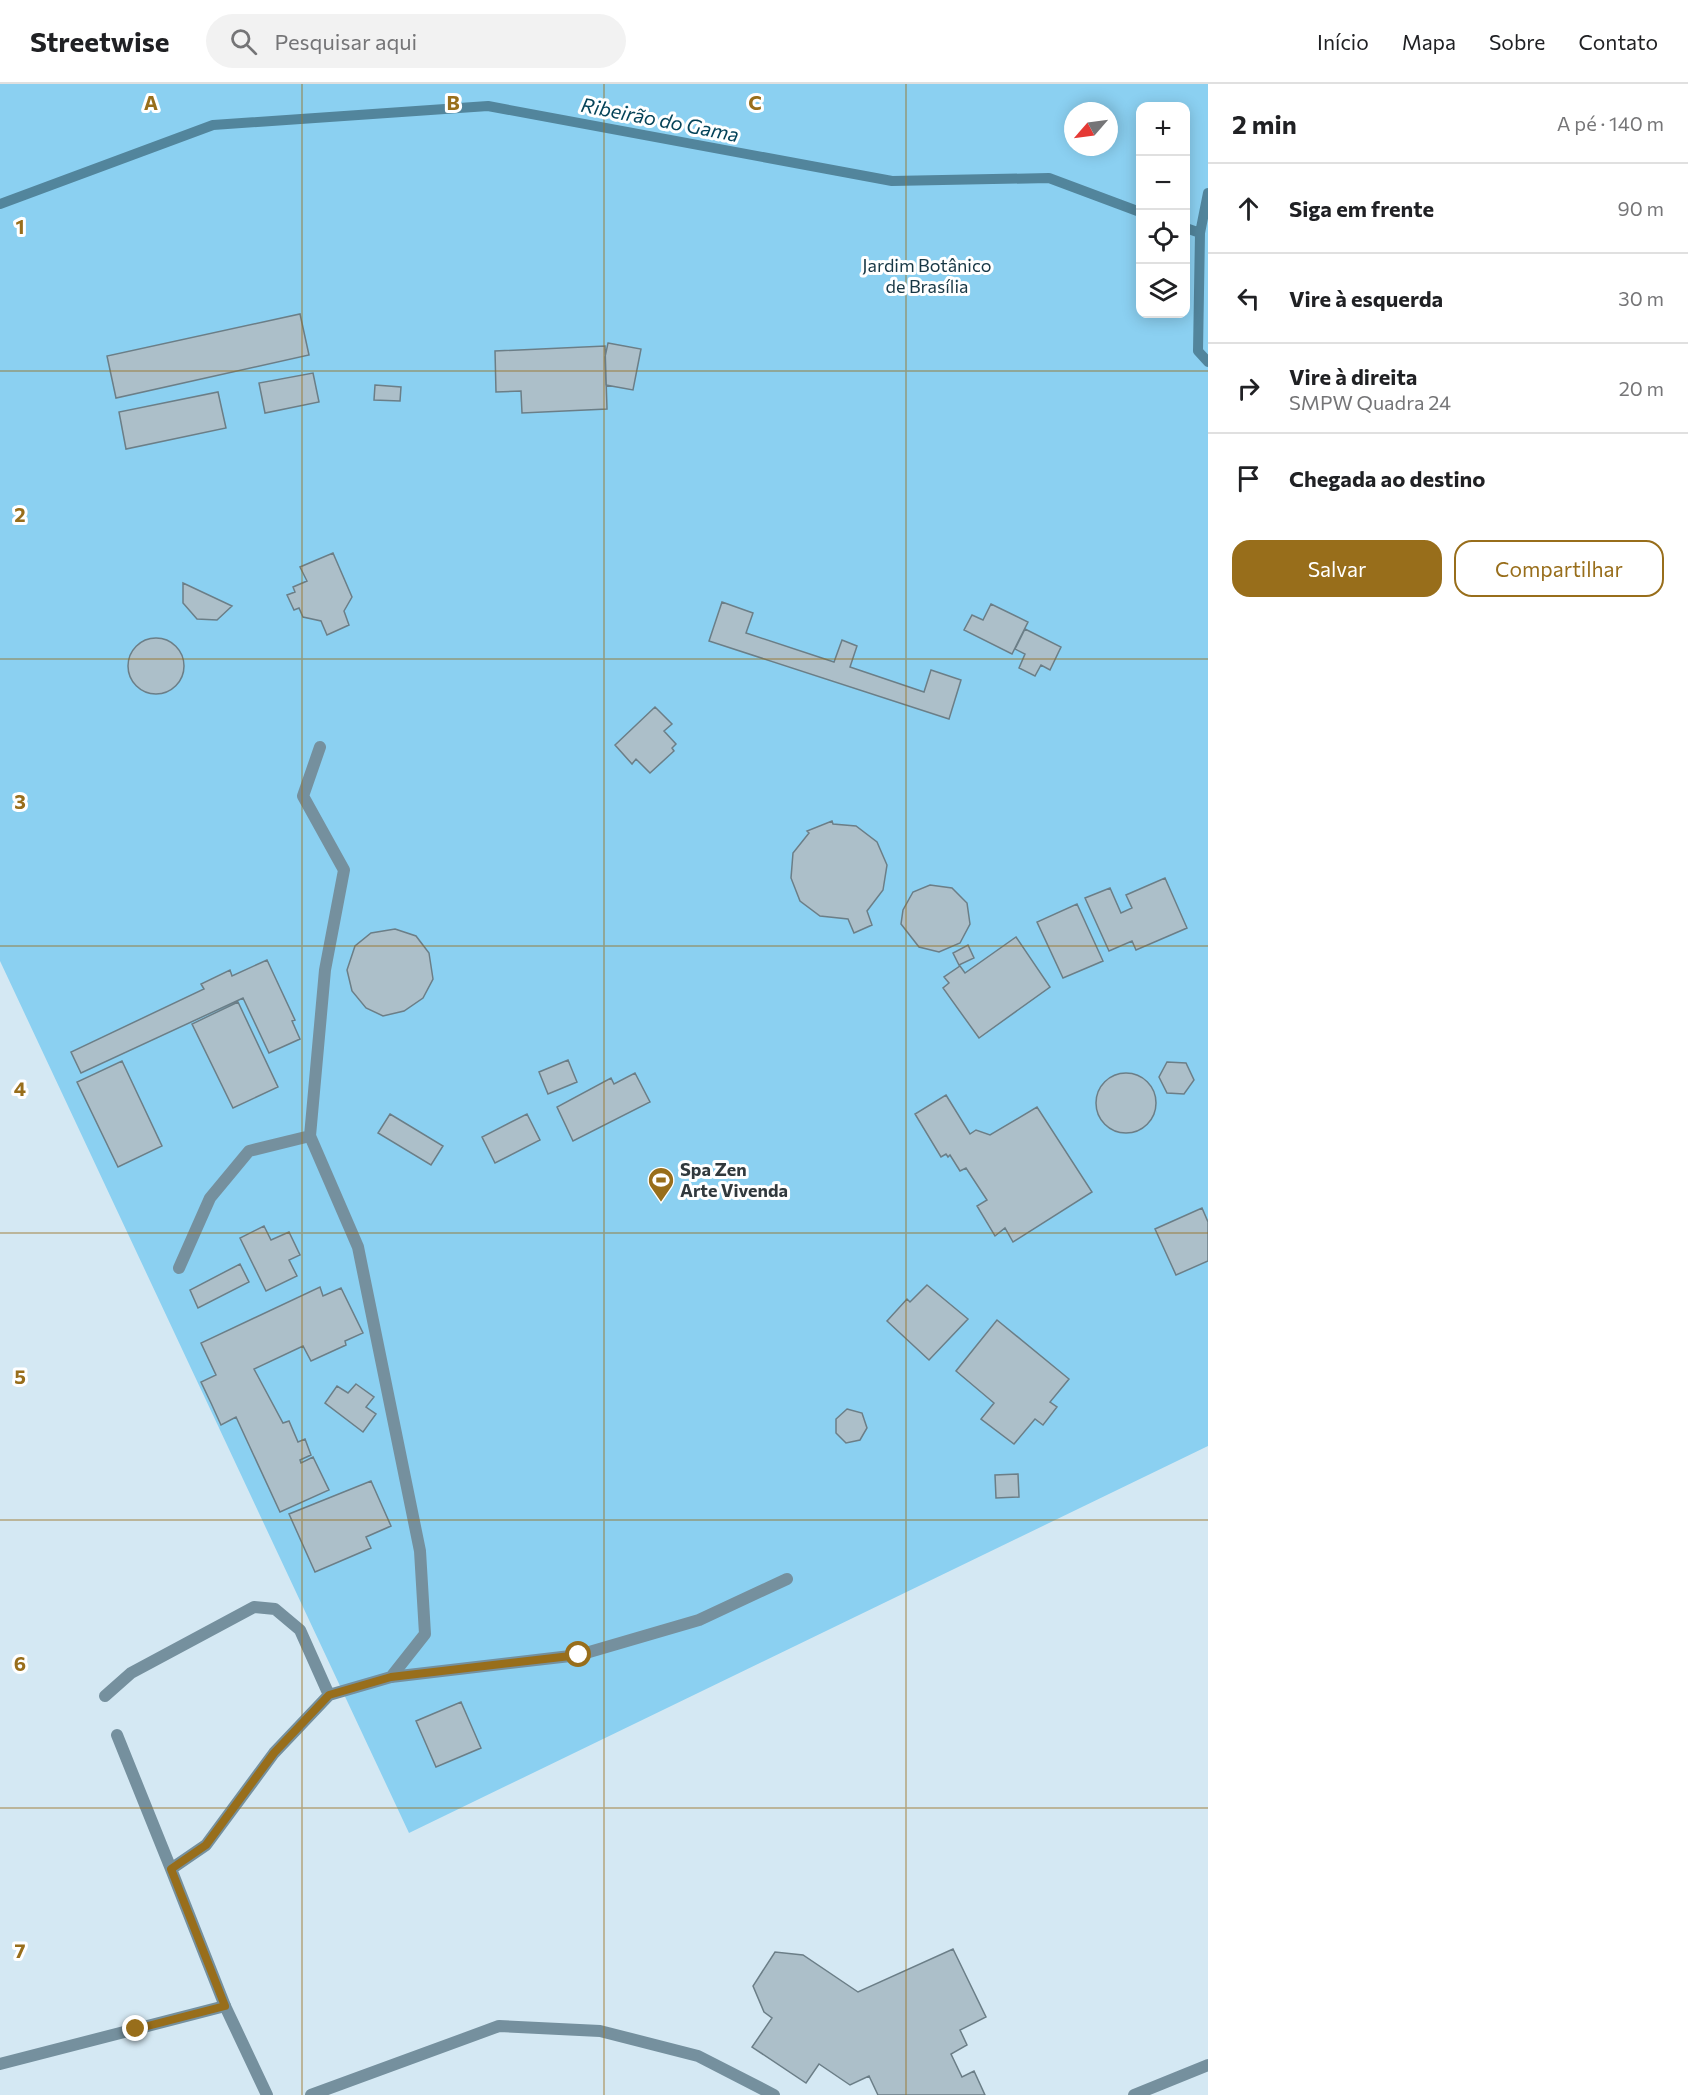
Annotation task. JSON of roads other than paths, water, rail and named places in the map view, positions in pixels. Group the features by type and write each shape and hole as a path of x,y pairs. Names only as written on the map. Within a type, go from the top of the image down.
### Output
{"street":[{"path":"320,747 303,796 344,870 325,970 310,1136 357,1247 420,1551 425,1634 391,1677"},
{"path":"180,1268 210,1198 249,1151 310,1136"},
{"path":"171,1869 206,1845 274,1753 329,1695 391,1677 579,1655 699,1620 787,1579"},
{"path":"105,1696 131,1673 254,1607 275,1609 300,1630 329,1695"},
{"path":"117,1735 225,2006 267,2095"},
{"path":"0,2064 225,2006"},
{"path":"311,2095 499,2026 600,2031 698,2056 774,2095"},
{"path":"1134,2095 1208,2064"}],"waterway":[{"name":"Ribeirão do Gama","path":"0,204 213,125 488,106 892,181 1049,178 1136,211"},
{"name":"Ribeirão do Gama","path":"1208,193 1200,233 1198,351 1208,362"},
{"name":"Ribeirão do Gama","path":"1190,229 1200,233"}],"place":[{"name":"Spa Zen Arte Vivenda","path":"661,1203"}],"park label":[{"name":"Jardim Botânico de Brasília","path":"927,276"}]}
